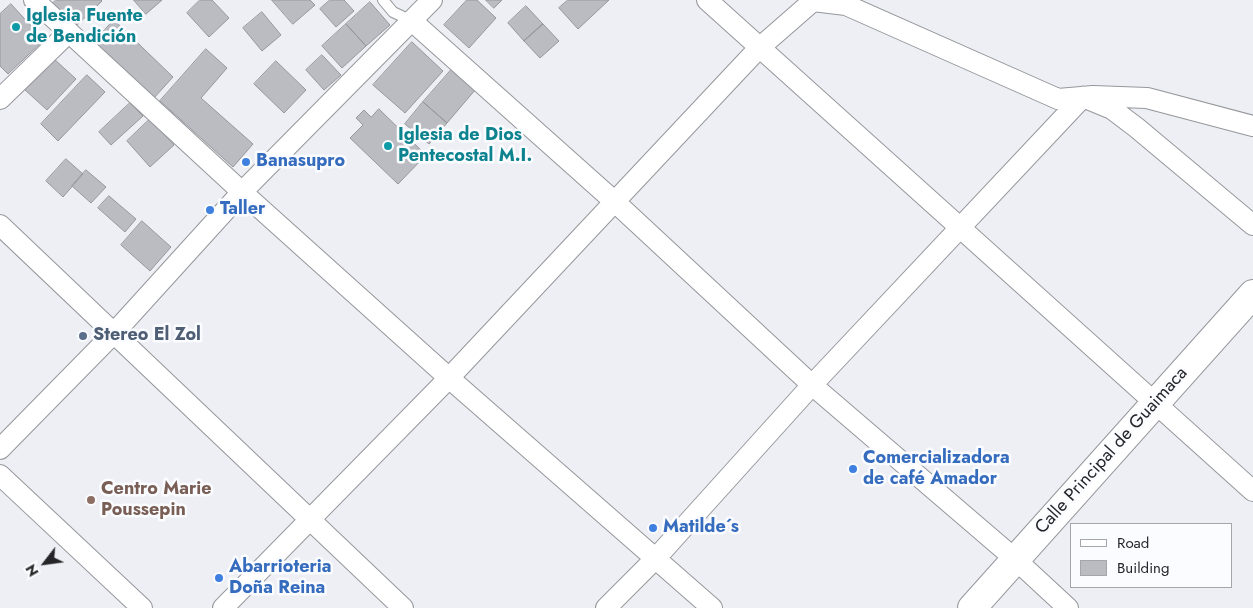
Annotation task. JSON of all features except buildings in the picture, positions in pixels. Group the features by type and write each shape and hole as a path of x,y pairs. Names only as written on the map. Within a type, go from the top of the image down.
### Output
{"main road":[{"name":"Calle Principal de Guaimaca","path":"972,608 1253,294"}],"street":[{"path":"34,0 242,192 449,378 712,608"},
{"path":"0,449 114,333 242,192 432,0"},
{"path":"707,0 1253,491"},
{"path":"222,608 449,378 760,48 813,1 846,6 1058,99 1083,97 1147,98 1253,126"},
{"path":"412,21 615,202 812,385 1068,608"},
{"path":"0,99 69,32"},
{"path":"1083,97 1112,110 1137,128 1253,225"},
{"path":"606,608 656,558 812,385 1083,97"},
{"path":"0,225 403,608"},
{"path":"0,475 142,608"}],"lane":[{"path":"383,0 394,12 412,21"}],"place":[{"name":"Iglesia Fuente de Bendición","path":"16,27"},
{"name":"Iglesia de Dios Pentecostal M.I.","path":"388,146"},
{"name":"Banasupro","path":"246,162"},
{"name":"Taller","path":"210,210"},
{"name":"Stereo El Zol","path":"83,336"},
{"name":"Comercializadora de café Amador","path":"853,469"},
{"name":"Centro Marie Poussepin","path":"91,500"},
{"name":"Matilde´s","path":"653,528"},
{"name":"Abarrioteria Doña Reina","path":"219,578"}]}
